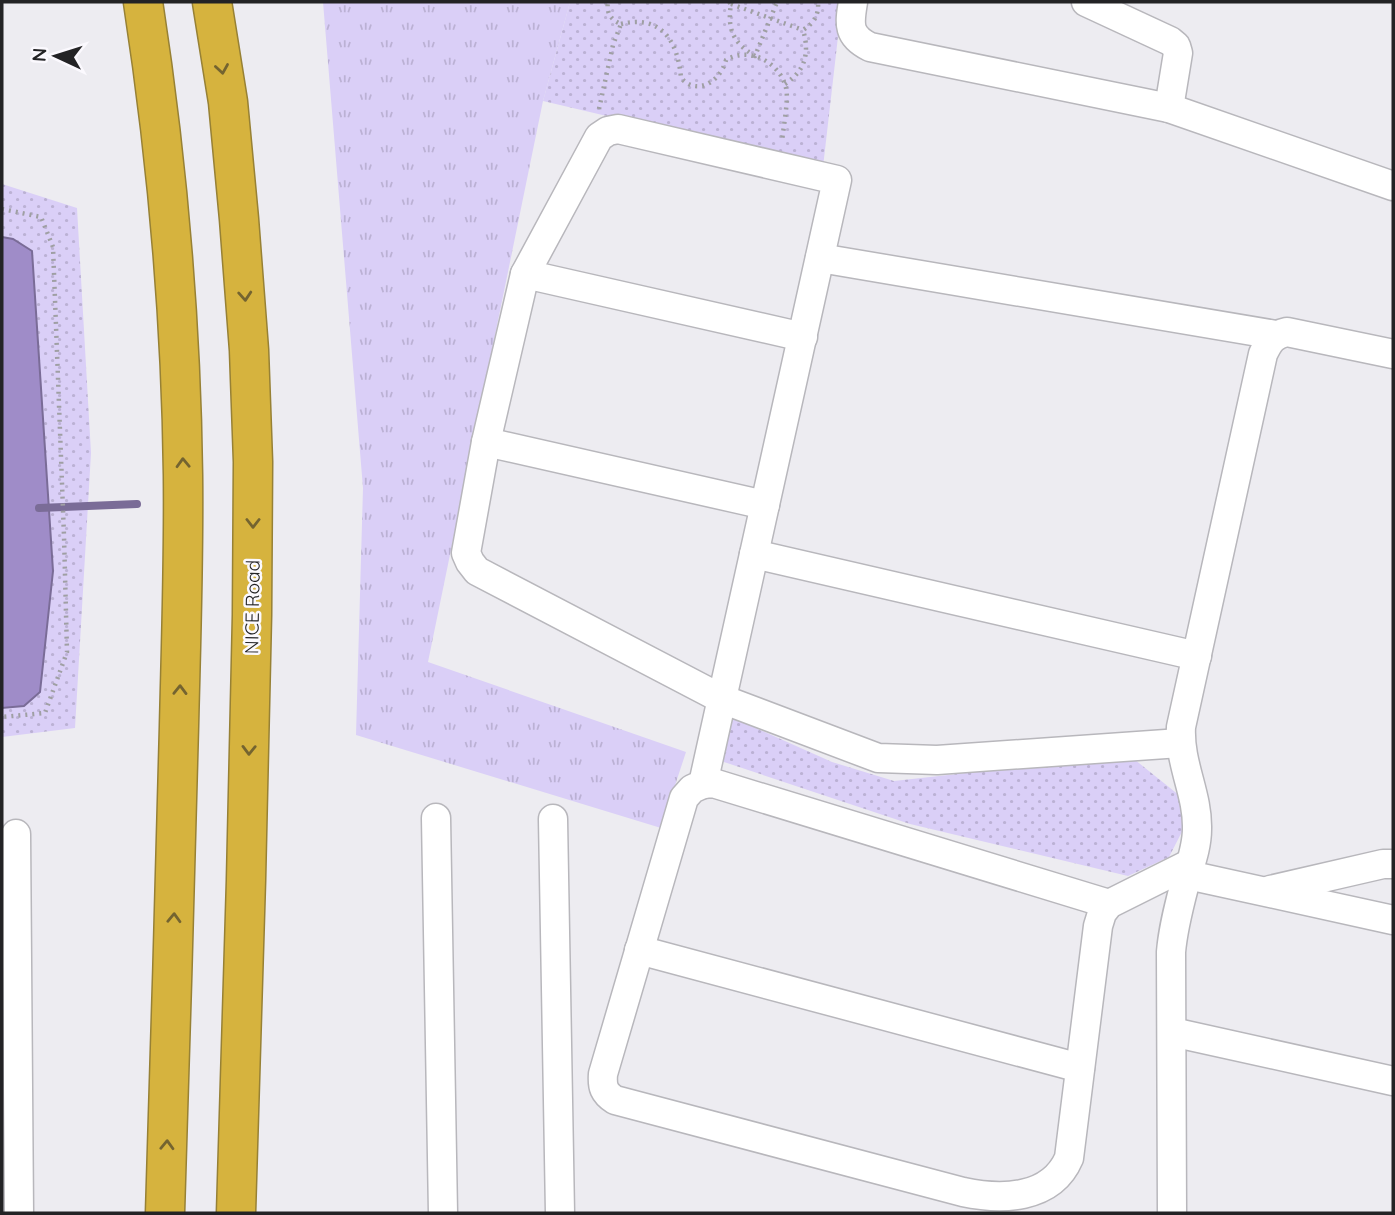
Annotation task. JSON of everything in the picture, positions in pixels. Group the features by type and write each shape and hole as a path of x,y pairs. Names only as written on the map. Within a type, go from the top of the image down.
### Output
{"highway":[{"path":"143,2 154,74 172,251 183,476 165,1213"},
{"name":"NICE Road","path":"212,2 228,103 239,219 249,350 253,462 247,838 236,1213"}],"street":[{"path":"853,2 851,29 858,41 870,47 1169,108 1393,187"},
{"path":"1086,2 1176,46 1178,53 1169,108"},
{"path":"703,784 722,699 754,554 803,337 837,180 618,129 599,137 525,274 486,442 466,552 477,571 722,699 878,758 937,760 1180,743"},
{"path":"820,258 1276,335 1287,332 1393,354"},
{"path":"525,274 803,337"},
{"path":"1172,1213 1171,952 1173,933 1197,842 1196,808 1180,743 1181,727 1262,354 1276,335"},
{"path":"486,442 765,505"},
{"path":"754,554 1197,656"},
{"path":"1109,904 713,783 703,784 692,789 684,798 602,1085 606,1094 615,1100 963,1192 1001,1198 1030,1192 1054,1181 1069,1158 1098,926 1102,913 1109,904 1189,869 1264,892 1393,920"},
{"path":"436,818 443,1213"},
{"path":"552,820 560,1213"},
{"path":"11,847 10,1135 19,1213"},
{"path":"1264,892 1393,863"},
{"path":"639,950 1080,1068"},
{"path":"1172,1032 1393,1081"}],"path":[{"path":"608,2 607,10 615,22 646,22 668,37 674,46 681,78 690,86 704,86 711,82 723,71 726,60 732,56 755,56 776,69 787,90 779,166"},
{"path":"755,56 776,2"},
{"path":"803,30 816,18 818,2"},
{"path":"755,56 744,50 736,40 731,29 730,3 803,30"},
{"path":"588,158 613,45 621,24"},
{"path":"785,84 799,73 807,53 803,30"},
{"path":"2,209 41,217 53,247 67,652 46,713 2,717"}],"green space":[{"path":"323,2 570,2 543,101 428,662 686,752 661,828 356,735 363,488"},
{"path":"570,2 842,2 823,167 543,101"},
{"path":"2,184 77,208 91,453 75,728 2,737 2,708 24,706 13,239 2,237"},
{"path":"731,717 832,762 894,781 1129,755 1180,796 1187,822 1169,857 1128,876 910,824 721,761"}],"shaded area":[{"path":"2,237 13,239 32,251 53,571 40,692 24,706 2,708"}],"waterway":[{"path":"39,508 137,504"}]}
